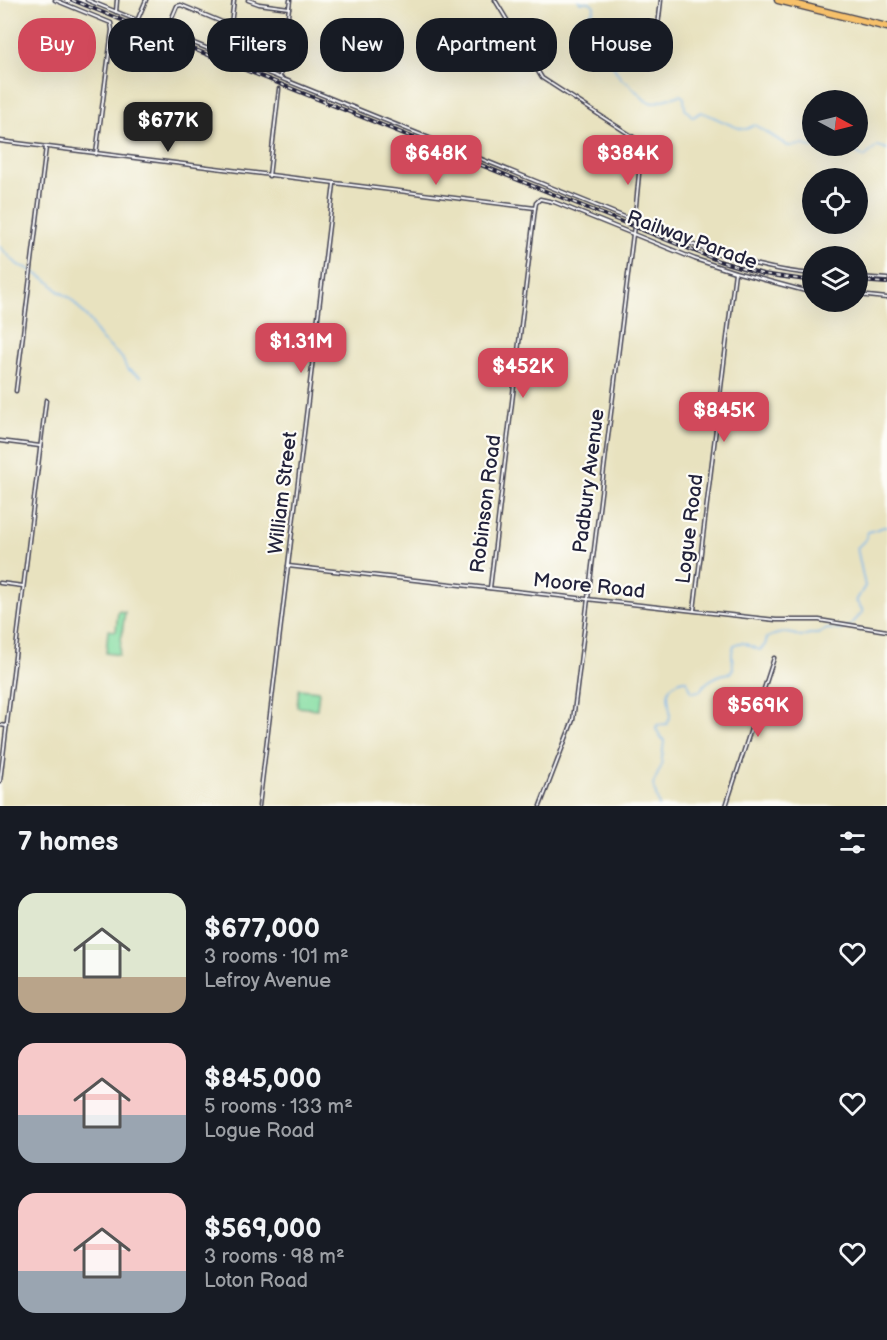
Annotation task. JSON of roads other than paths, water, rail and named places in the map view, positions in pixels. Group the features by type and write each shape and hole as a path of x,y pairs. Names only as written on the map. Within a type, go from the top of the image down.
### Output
{"highway":[{"path":"778,0 887,25"},
{"path":"790,0 887,25"}],"street":[{"path":"55,0 111,23 96,154"},
{"path":"87,0 130,18"},
{"path":"116,12 117,0"},
{"path":"138,18 146,0"},
{"path":"232,18 234,0"},
{"path":"248,0 289,8"},
{"path":"280,77 290,0"},
{"name":"Padbury Avenue","path":"495,0 542,78 636,138 641,153 635,220 573,720 540,806"},
{"path":"659,18 661,0"},
{"path":"172,18 177,6 182,5 214,18"},
{"path":"195,43 704,249 753,265 802,273"},
{"path":"268,176 279,89"},
{"path":"0,141 535,208"},
{"path":"16,391 46,147"},
{"name":"William Street","path":"260,806 334,184"},
{"name":"Railway Parade","path":"535,208 540,199 545,199 735,272 802,290"},
{"name":"Robinson Road","path":"490,588 535,208"},
{"name":"Logue Road","path":"694,610 735,272"},
{"path":"868,278 887,279"},
{"path":"868,297 887,298"},
{"path":"0,781 46,400"},
{"path":"0,441 40,446"},
{"name":"Moore Road","path":"288,566 776,620 819,620 887,631"},
{"path":"0,583 23,586"},
{"path":"726,806 771,665"},
{"path":"0,725 7,726"}],"waterway":[{"path":"578,0 590,2 594,10 575,20 573,24 575,28 587,31 592,43 599,49 599,58 606,58 610,61 621,79 646,101 653,103 681,95 684,98 685,109 693,117 701,112 742,129 755,125 788,146 802,145"},
{"path":"868,154 878,146 887,149"},
{"path":"0,247 18,265 50,282 58,291 70,298 92,323 102,340 122,358 127,369 141,377"},
{"path":"659,806 653,784 661,767 664,741 656,729 657,725 667,724 670,718 668,699 670,688 683,680 687,681 692,692 700,691 713,679 730,673 733,669 734,645 738,643 744,643 760,650 767,638 776,634 788,633 801,637 818,634 827,629 840,630 850,626 862,613 856,601 865,586 857,548 865,540 868,532 887,527"}],"railway":[{"path":"72,0 719,261 763,274 802,279"},
{"path":"868,282 887,283"}]}
